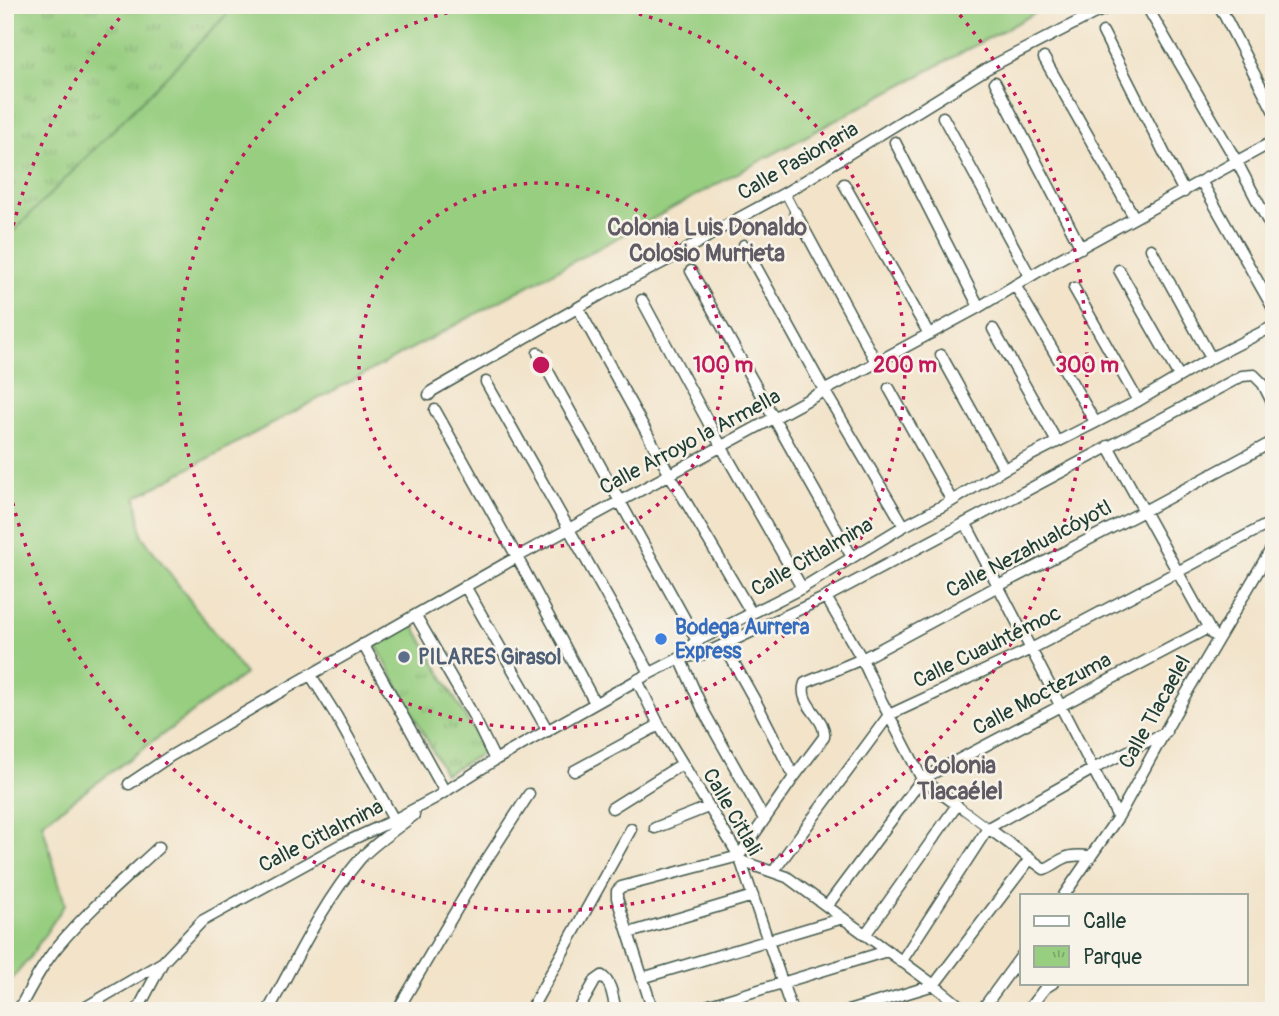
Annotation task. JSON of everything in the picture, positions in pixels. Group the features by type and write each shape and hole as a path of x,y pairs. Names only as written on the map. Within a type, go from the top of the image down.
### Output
{"street":[{"name":"Calle Pasionaria","path":"429,395 578,308 785,193 988,68 1115,5"},
{"path":"1219,5 1274,111"},
{"path":"1150,12 1237,162 1274,233"},
{"path":"1102,33 1184,192"},
{"path":"1044,58 1134,218"},
{"path":"995,82 1081,248"},
{"path":"943,117 1030,276"},
{"name":"Calle Arroyo la Armella","path":"129,784 169,757 465,586 979,307 1274,141"},
{"path":"895,142 979,307"},
{"path":"1201,181 1274,310"},
{"path":"844,184 929,334"},
{"path":"785,193 876,362"},
{"path":"744,245 824,390 904,526"},
{"path":"1151,249 1211,358"},
{"path":"1119,270 1179,376"},
{"path":"691,271 852,558"},
{"path":"1015,285 1095,422"},
{"path":"1074,288 1138,401"},
{"path":"642,300 802,588"},
{"path":"578,308 670,475 752,614"},
{"name":"Calle Citlalmina","path":"163,962 202,921 340,845 440,795 495,760 680,658 697,641 802,588 1004,469 1138,401 1211,358 1274,326"},
{"path":"993,329 1057,442"},
{"path":"538,353 697,641"},
{"path":"941,355 1004,469"},
{"path":"764,819 704,712 680,658 704,654 827,597 1242,376 1254,375 1263,384 1274,406"},
{"path":"486,382 650,673"},
{"path":"889,388 952,500"},
{"path":"435,410 595,703"},
{"name":"Calle Nezahualcóyotl","path":"794,776 825,732 804,696 805,683 862,659 1274,441"},
{"path":"1108,446 1216,643"},
{"name":"Calle Cuauhtémoc","path":"773,872 889,715 1031,649 1274,521"},
{"path":"966,524 1118,817"},
{"name":"Calle Tlacaelel","path":"1065,894 1118,817 1274,544"},
{"path":"465,586 548,731"},
{"path":"827,597 862,659 922,779 1044,869 1063,858 1074,855 1090,856"},
{"path":"416,616 473,715 495,760"},
{"name":"Calle Moctezuma","path":"827,906 922,779 1208,628"},
{"path":"268,1011 318,921 362,857 440,795 363,644"},
{"path":"724,645 794,776 740,858"},
{"path":"310,674 394,820"},
{"name":"Calle Citlali","path":"636,680 659,725 740,858 792,1011"},
{"path":"574,771 659,725"},
{"path":"901,962 988,828 1166,732"},
{"path":"612,808 682,764"},
{"path":"397,1011 478,873 529,794"},
{"path":"865,935 957,805"},
{"path":"655,828 708,807"},
{"path":"530,1011 631,829"},
{"path":"18,1011 57,947 100,901 159,847"},
{"path":"653,1011 617,891 621,887 740,858 787,877 966,1011"},
{"path":"848,1011 934,985 1030,859"},
{"path":"629,933 753,896"},
{"path":"642,978 843,918"},
{"path":"690,1011 887,951"},
{"path":"985,1009 1020,958"},
{"path":"79,1011 163,962"},
{"path":"137,1011 163,962"},
{"path":"578,1011 595,981 602,976 608,982 616,1011"},
{"path":"1027,1011 1051,984"}],"green space":[{"path":"5,5 1050,5 136,497 142,536 245,674 42,823 65,904 28,960 5,987"},
{"path":"5,5 236,5 5,240"},
{"path":"412,622 485,752 445,774 375,643"}],"place":[{"name":"Bodega Aurrera Express","path":"661,639"},
{"name":"PILARES Girasol","path":"404,657"}],"district":[{"name":"Colonia Luis Donaldo Colosio Murrieta","path":"707,240"},
{"name":"Colonia Tlacaélel","path":"960,778"}]}
